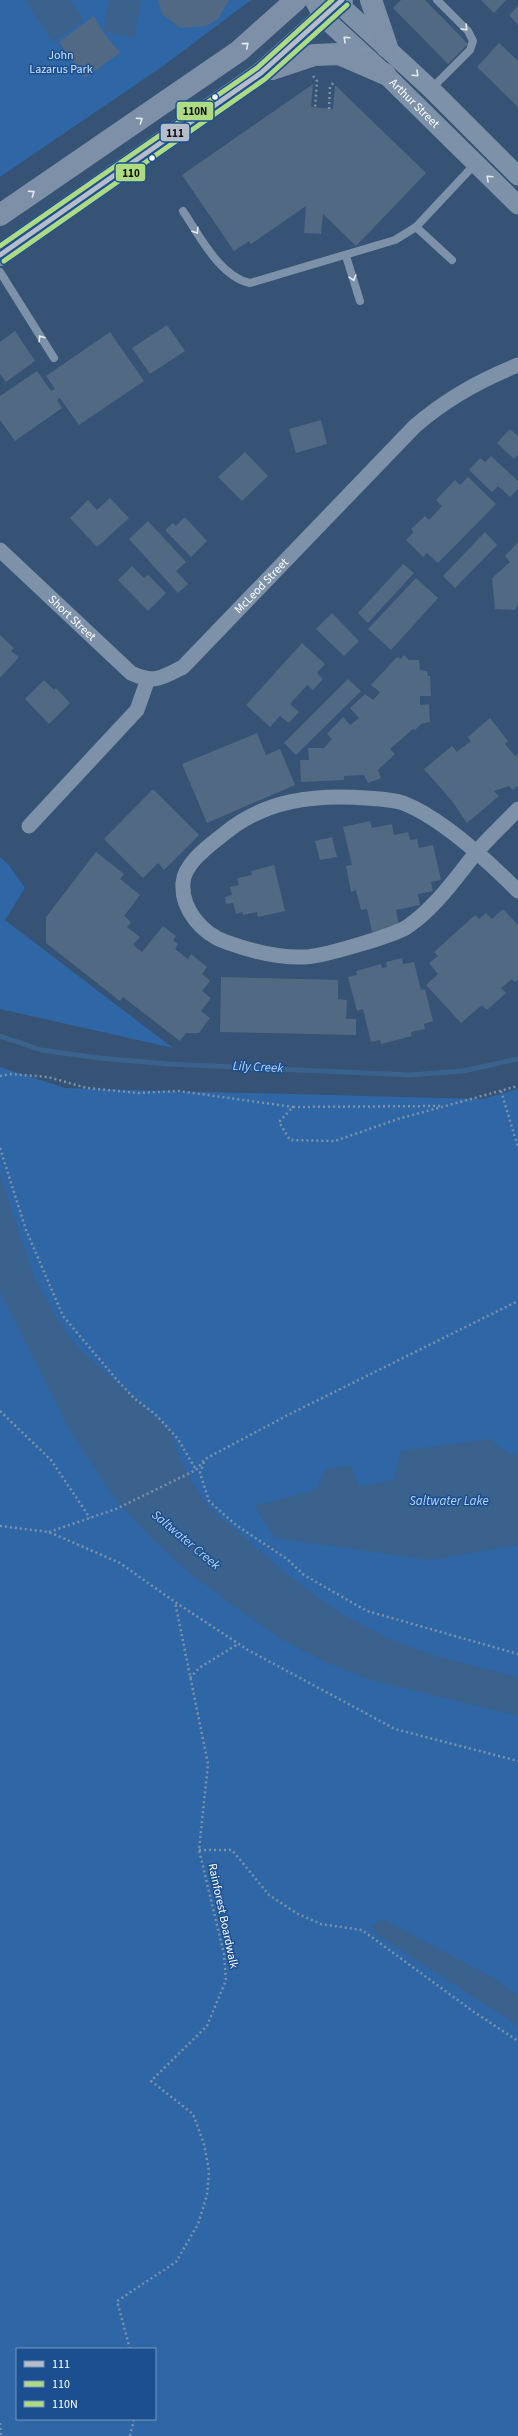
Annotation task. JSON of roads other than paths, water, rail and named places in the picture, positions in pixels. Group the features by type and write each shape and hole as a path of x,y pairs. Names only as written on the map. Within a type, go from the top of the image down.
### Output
{"highway":[{"path":"0,215 239,51 296,0"},
{"path":"371,0 387,47"},
{"path":"0,256 261,73 330,4"},
{"path":"261,73 314,55 339,54 385,74"}],"street":[{"name":"Arthur Street","path":"330,4 387,47 432,89 518,176"},
{"name":"Arthur Street","path":"330,4 385,74 518,205"},
{"name":"McLeod Street","path":"148,679 159,680 183,667 425,417 464,390 518,365"},
{"name":"Short Street","path":"0,550 131,673 148,679"},
{"path":"29,826 137,710 148,679"},
{"path":"518,809 476,853 449,889 407,927 366,942 305,958 253,951 215,939 194,920 184,899 183,882 190,866 208,847 249,816 296,800 326,796 382,799 403,803 429,818 476,853 518,891"}],"lane":[{"path":"432,89 470,50 474,41 468,31 437,0"},
{"path":"184,211 214,259 244,282 250,283 346,256 395,240 416,227 475,164"},
{"path":"416,227 452,260"},
{"path":"346,256 360,301"},
{"path":"0,272 54,358"}],"water":[{"path":"25,0 70,0 84,20 53,42"},
{"path":"109,0 141,0 134,38 103,32"},
{"name":"Saltwater Creek","path":"0,1175 33,1274 57,1319 76,1346 171,1431 179,1458 193,1484 210,1508 289,1576 341,1614 389,1639 433,1655 518,1677 518,1716 374,1681 329,1664 282,1640 241,1611 188,1572 145,1532 112,1495 69,1429 0,1292"},
{"name":"Saltwater Lake","path":"489,1439 511,1455 518,1453 518,1545 431,1560 275,1538 254,1506 315,1490 326,1469 351,1466 359,1486 394,1480 401,1451"},
{"path":"383,1919 495,1979 518,1996 518,2026 375,1933 373,1925"}],"waterway":[{"name":"Lily Creek","path":"0,1036 41,1050 99,1058 169,1064 410,1075 463,1071 518,1059"}],"park label":[{"name":"John Lazarus Park","path":"61,62"}]}
